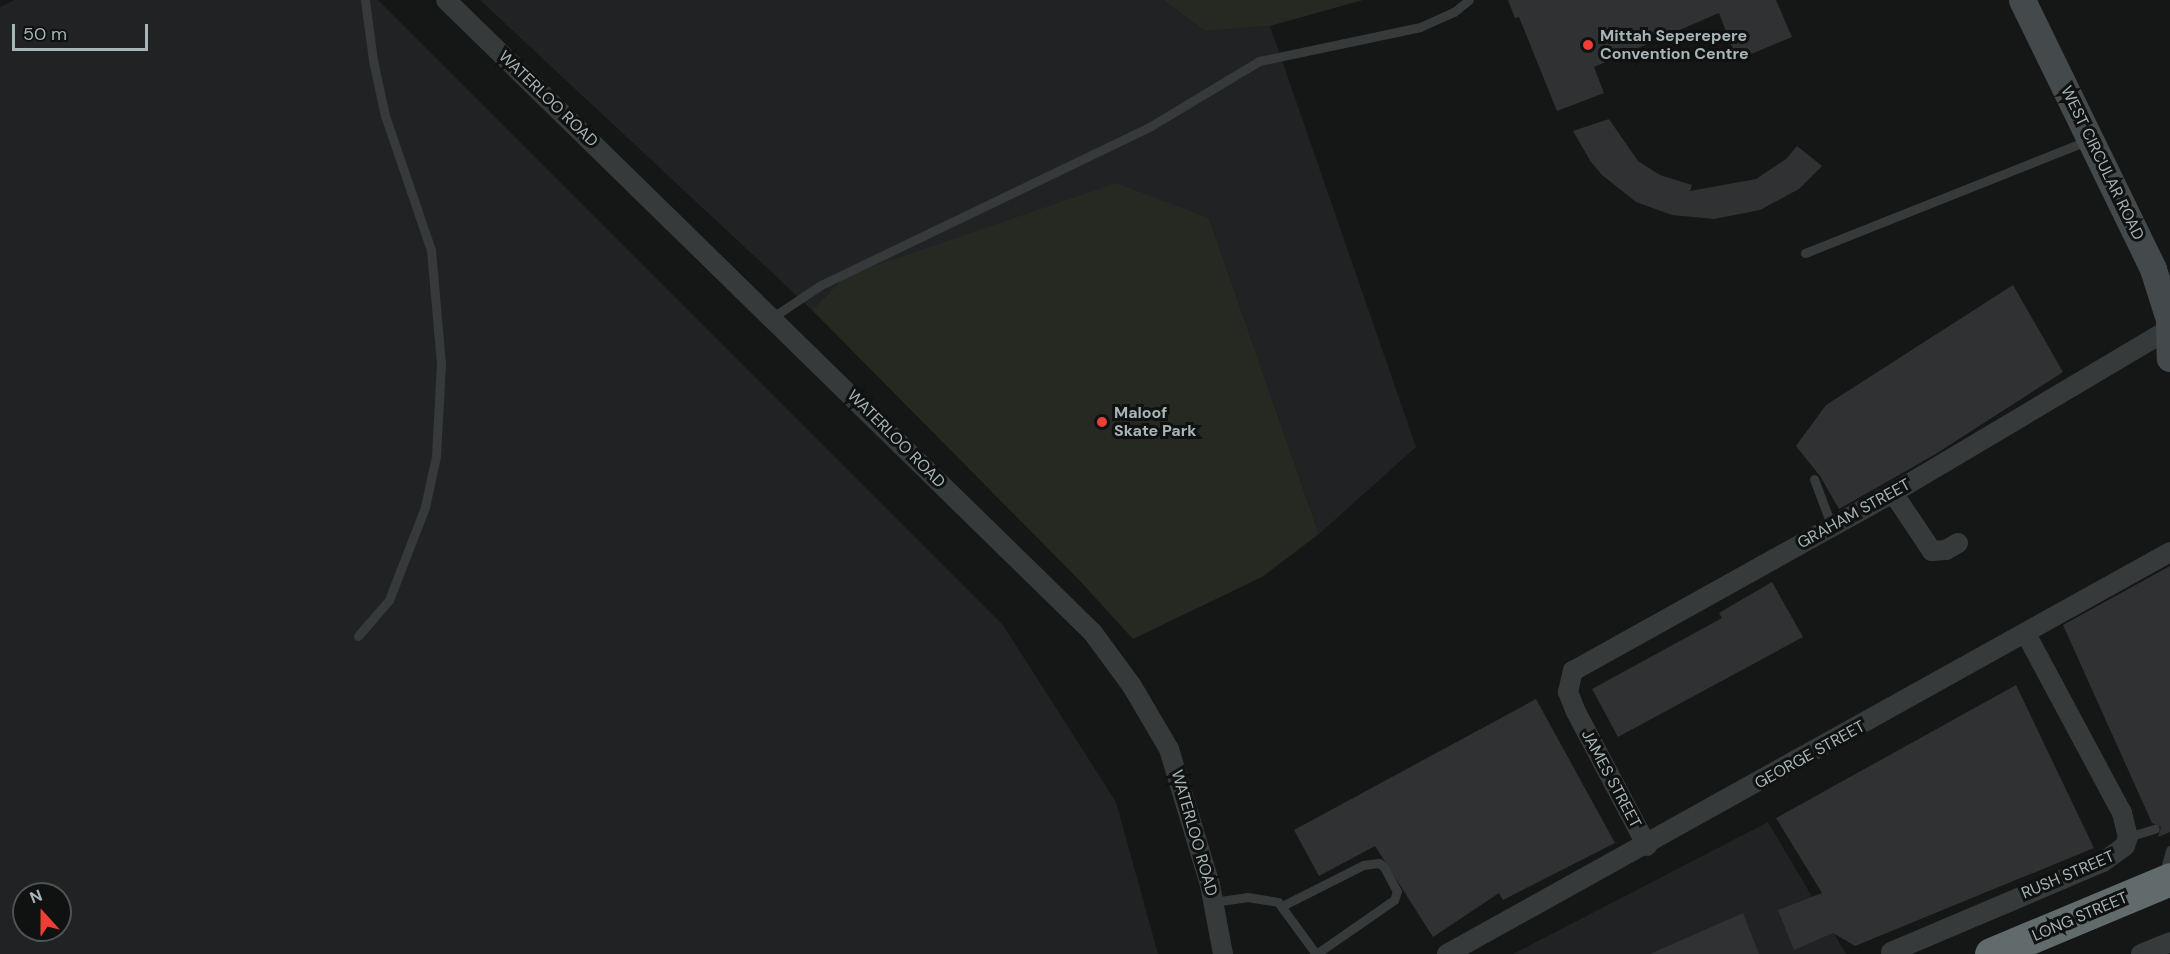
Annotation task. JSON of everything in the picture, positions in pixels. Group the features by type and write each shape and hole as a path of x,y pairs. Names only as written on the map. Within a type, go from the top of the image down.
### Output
{"highway":[{"name":"LONG STREET","path":"1991,954 2167,889"},
{"name":"LONG STREET","path":"2049,954 2167,889"}],"street":[{"name":"WATERLOO ROAD","path":"446,0 773,317 1093,633 1169,748 1193,819 1223,954"},
{"name":"WEST CIRCULAR ROAD","path":"2022,0 2092,139 2156,277 2167,308 2170,357"},
{"name":"GRAHAM STREET","path":"1576,711 1568,692 1573,671 1893,493 2169,330"},
{"path":"1893,493 1932,551 1946,550 1958,543"},
{"name":"GEORGE STREET","path":"1447,954 1647,846 2170,552"},
{"name":"RUSH STREET","path":"1891,952 2120,854 2127,837 2112,794 2026,634"},
{"name":"JAMES STREET","path":"1576,711 1647,846"},
{"path":"2141,954 2170,942"}],"lane":[{"path":"358,636 389,600 425,507 436,456 441,364 431,250 386,116 372,60 365,0"},
{"path":"773,317 821,285 1151,126 1259,61 1420,27 1454,12 1469,0"},
{"path":"1805,253 2092,139"},
{"path":"1815,479 1832,526"},
{"path":"2127,837 2155,829"},
{"path":"2167,889 2170,850"},
{"path":"1213,902 1255,897 1282,906 1316,954 1394,900 1397,891 1379,862 1363,865 1282,906"}],"shaded area":[{"path":"15,0 378,0 1003,625 1116,802 1158,954 0,954 0,7"},
{"path":"480,0 1163,0 1205,31 1270,26 1416,447 1319,534 1209,218 845,276 812,310"},
{"path":"1163,0 1363,0 1270,26 1205,31"},
{"name":"Maloof Skate Park","path":"1116,183 1209,218 1319,534 1262,577 1133,639 1079,580 812,310 845,276"},
{"path":"1768,822 1846,954 1513,954"}],"building":[{"name":"Mittah Seperepere Convention Centre","path":"1508,0 1776,0 1792,37 1737,60 1719,13 1594,67 1604,93 1557,111 1519,17 1515,18"},
{"path":"1609,119 1638,161 1660,175 1692,185 1690,191 1756,179 1786,159 1797,146 1822,166 1799,189 1760,210 1714,219 1672,215 1636,202 1602,175 1591,162 1573,131"},
{"path":"2013,285 2063,372 1934,455 1839,509 1820,476 1796,446 1826,405"},
{"path":"2170,566 2170,832 2158,837 2161,827 2152,823 2063,625"},
{"path":"1772,582 1803,637 1618,737 1592,689 1722,618 1719,613"},
{"path":"2016,685 2094,848 1855,946 1833,933 1794,950 1778,910 1822,893 1776,818"},
{"path":"1536,699 1615,843 1503,900 1499,893 1433,937 1375,846 1319,876 1294,830"},
{"path":"1743,913 1759,954 1650,954"}],"place":[{"name":"Mittah Seperepere Convention Centre","path":"1588,45"},
{"name":"Maloof Skate Park","path":"1102,422"}]}
